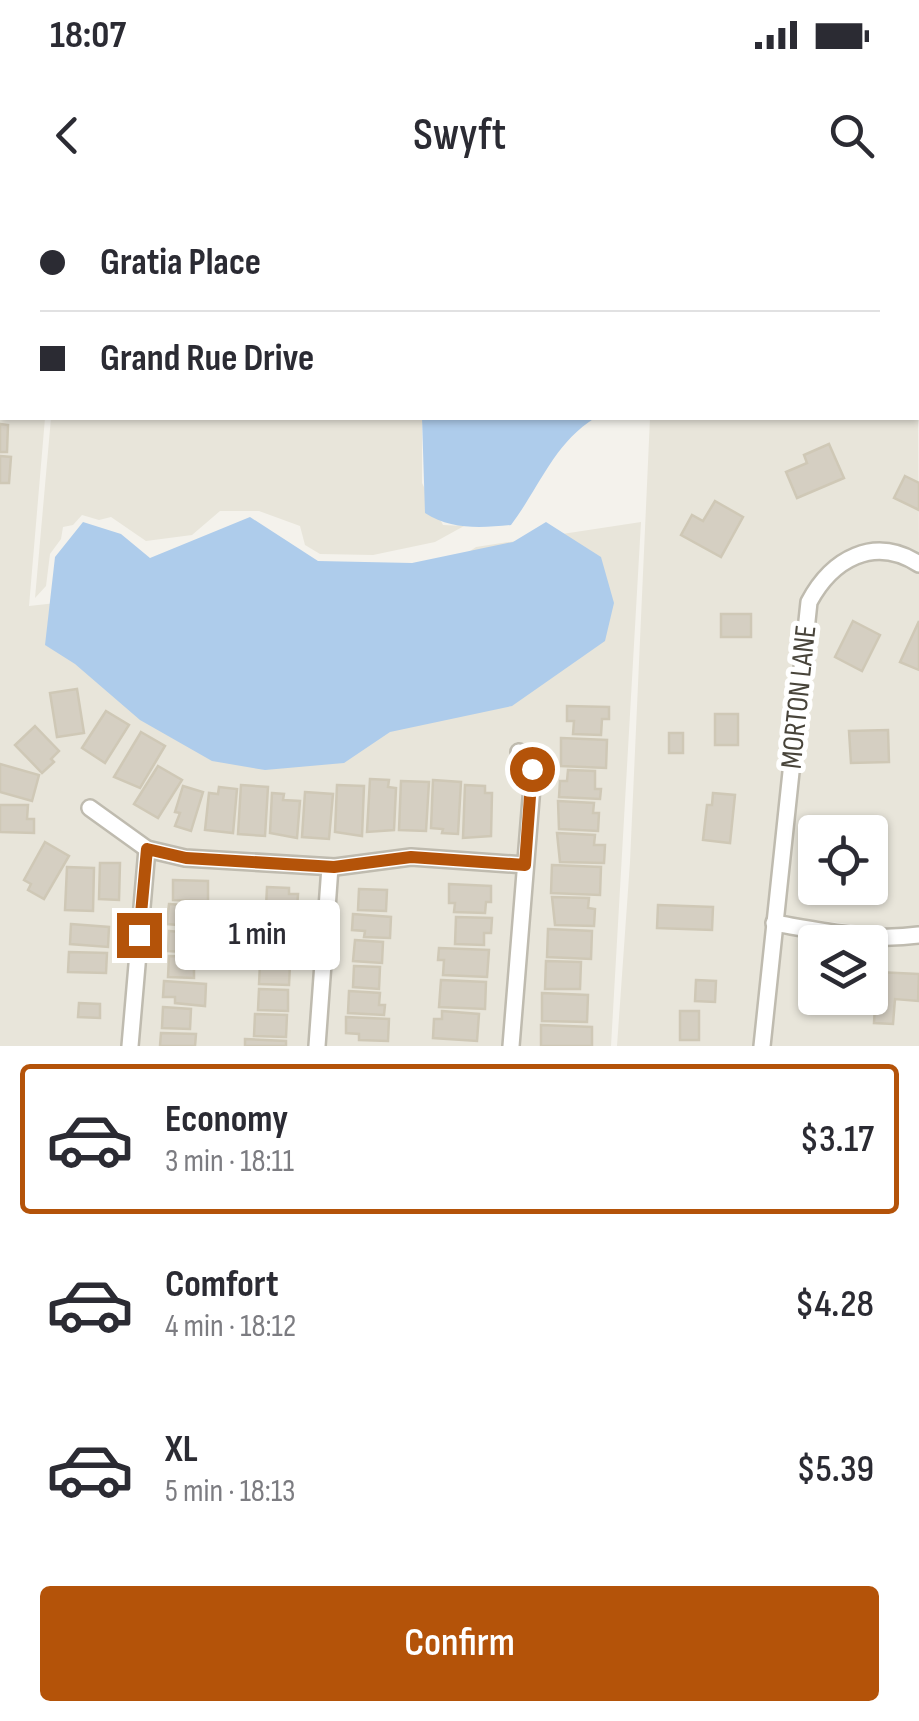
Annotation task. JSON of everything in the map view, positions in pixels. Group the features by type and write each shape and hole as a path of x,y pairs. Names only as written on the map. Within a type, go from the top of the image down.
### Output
{"street":[{"name":"MORTON LANE","path":"762,1046 809,602 820,583 862,553 880,549 902,553 919,564"},
{"path":"511,1046 532,769 520,752"},
{"path":"90,808 147,849 186,858 330,867 411,857 525,865"},
{"path":"130,1046 147,849"},
{"path":"316,1046 330,867"},
{"path":"774,923 850,935 919,935"},
{"path":"501,1046 513,1018"}],"shaded area":[{"path":"0,420 45,420 29,606 460,558 476,547 641,522 611,1046 0,1046"},
{"path":"51,420 422,420 422,483 443,525 464,526 435,542 373,555 320,554 305,545 300,526 259,511 220,511 192,535 146,541 111,517 99,520 82,515 73,525 63,527 61,539 50,554 46,586 35,598"},
{"path":"650,420 918,420 919,555 903,545 881,541 860,545 815,576 802,601 754,1046 617,1046 630,862"},
{"path":"880,557 900,561 919,573 919,927 897,930 888,929 888,925 782,916 816,605 825,588 846,571"},
{"path":"780,933 798,935 798,1015 888,1015 888,944 919,943 919,1046 769,1046"}],"water":[{"path":"422,420 592,420 558,453 511,525 456,525 425,513"},
{"path":"250,517 318,561 412,563 513,542 546,522 601,557 614,603 605,641 512,706 390,732 344,763 265,770 212,761 140,720 75,664 45,645 55,557 83,522 121,534 150,558"}],"building":[{"path":"0,424 8,425 7,452 0,452"},
{"path":"829,444 844,478 797,498 786,472 807,463 804,455"},
{"path":"0,456 11,457 9,483 0,483"},
{"path":"905,476 919,483 919,510 894,498"},
{"path":"715,501 743,517 721,557 681,535 692,515 703,521"},
{"path":"721,614 751,614 751,637 721,637"},
{"path":"853,621 880,635 862,671 835,657"},
{"path":"919,621 919,670 900,662"},
{"path":"77,689 84,733 57,737 50,693"},
{"path":"567,706 609,707 609,719 602,719 601,735 573,734 574,721 567,721"},
{"path":"106,711 129,725 105,763 82,748"},
{"path":"715,714 738,714 738,745 715,745"},
{"path":"35,726 59,751 42,773 15,745"},
{"path":"888,730 889,762 851,763 849,731"},
{"path":"141,732 165,746 140,788 114,777"},
{"path":"669,733 683,733 683,753 669,753"},
{"path":"561,738 607,740 606,768 561,766"},
{"path":"0,764 39,775 32,801 0,792"},
{"path":"158,766 182,780 158,818 134,804"},
{"path":"568,770 595,771 595,789 601,789 600,799 559,797 560,781 567,781"},
{"path":"370,779 389,780 388,787 396,788 394,830 367,832"},
{"path":"433,780 461,782 458,834 431,828"},
{"path":"401,781 429,782 426,831 399,830"},
{"path":"241,785 268,787 265,836 238,834"},
{"path":"337,785 364,786 362,836 335,832"},
{"path":"465,785 485,786 485,793 492,793 491,836 463,838"},
{"path":"183,786 203,792 191,831 175,826"},
{"path":"219,787 237,789 233,833 205,830 209,793 218,794"},
{"path":"305,792 333,794 329,839 302,837"},
{"path":"272,793 284,794 283,800 300,801 297,838 270,833"},
{"path":"713,793 735,795 730,843 703,840 707,805 712,805"},
{"path":"558,801 594,803 593,813 599,813 598,831 559,829"},
{"path":"0,805 28,805 27,819 34,819 34,833 0,832"},
{"path":"557,833 595,835 594,845 605,845 604,863 560,862"},
{"path":"45,842 69,856 44,899 28,890 31,884 24,880"},
{"path":"100,863 120,863 119,900 99,899"},
{"path":"552,865 601,867 600,895 551,893"},
{"path":"67,867 94,868 93,911 65,910"},
{"path":"173,880 208,881 208,901 173,900"},
{"path":"449,884 491,886 491,902 486,902 485,913 454,912 455,903 449,903"},
{"path":"267,887 289,888 289,894 298,894 297,909 266,907"},
{"path":"359,889 387,890 386,911 358,910"},
{"path":"552,897 589,898 588,908 595,909 594,926 555,925"},
{"path":"169,904 199,906 198,917 204,917 203,927 167,924"},
{"path":"658,905 713,907 712,930 657,928"},
{"path":"257,913 295,914 294,934 256,933"},
{"path":"353,914 391,917 390,938 364,937 365,931 352,930"},
{"path":"456,917 492,918 491,933 484,933 484,945 455,944"},
{"path":"71,924 109,927 108,947 70,944"},
{"path":"548,929 592,931 591,959 547,957"},
{"path":"169,931 204,934 202,953 168,951"},
{"path":"262,938 293,939 292,960 261,959"},
{"path":"355,940 383,942 382,963 353,961"},
{"path":"439,948 489,950 487,977 443,975 444,960 438,960"},
{"path":"69,952 107,953 106,973 68,972"},
{"path":"169,956 194,957 194,978 168,977"},
{"path":"546,961 581,962 580,989 545,989"},
{"path":"260,964 290,965 289,985 259,984"},
{"path":"354,966 380,967 379,989 353,987"},
{"path":"888,973 919,974 918,1001 895,999 893,1024 874,1023 874,1015 888,1015"},
{"path":"441,980 486,982 485,1009 439,1007"},
{"path":"696,980 716,981 715,1002 695,1001"},
{"path":"164,981 206,984 205,1006 175,1003 175,997 163,997"},
{"path":"259,989 288,990 288,1011 258,1010"},
{"path":"349,991 380,993 379,1005 385,1005 384,1015 348,1013"},
{"path":"542,993 588,995 587,1022 542,1021"},
{"path":"79,1003 100,1004 100,1018 78,1017"},
{"path":"163,1007 191,1009 190,1029 162,1028"},
{"path":"442,1011 479,1014 477,1041 433,1038 434,1019 442,1019"},
{"path":"680,1011 699,1011 699,1040 680,1040"},
{"path":"255,1014 287,1015 286,1037 254,1036"},
{"path":"346,1017 389,1019 388,1041 359,1040 359,1034 346,1033"},
{"path":"541,1025 592,1027 592,1046 541,1046"},
{"path":"161,1033 196,1034 195,1046 160,1046"},
{"path":"245,1039 286,1041 286,1046 245,1046"}],"route":[{"path":"139,935 147,849 186,858 334,867 411,857 525,865 532,769"}]}
